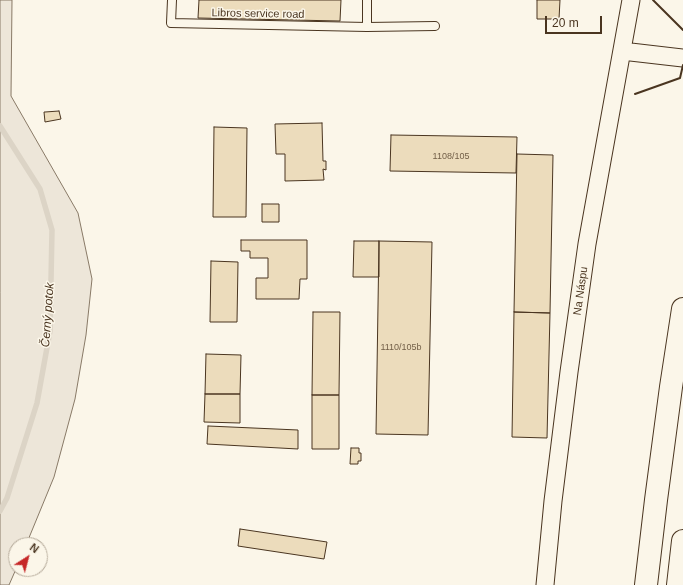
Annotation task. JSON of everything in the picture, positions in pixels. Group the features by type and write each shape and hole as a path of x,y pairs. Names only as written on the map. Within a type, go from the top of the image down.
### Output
{"highway":[{"path":"646,585 671,387 683,309"},
{"path":"678,585 683,541"}],"street":[{"name":"Na Náspu","path":"545,585 553,501 584,266 631,0"},
{"path":"622,51 683,58"}],"lane":[{"name":"Libros service road","path":"172,0 171,23 367,27"},
{"path":"367,0 367,27 435,26"}],"shaded area":[{"path":"0,0 12,0 11,96 78,213 92,279 86,335 75,399 54,477 29,537 8,537 8,577 12,577 9,585 0,585"}],"building":[{"path":"199,0 341,0 340,21 198,18"},
{"path":"537,0 560,0 559,19 537,19"},
{"path":"59,111 61,119 45,122 44,112"},
{"path":"322,123 323,161 326,161 326,170 323,169 324,180 285,181 285,154 276,154 275,124"},
{"path":"214,127 247,128 246,217 213,217"},
{"path":"391,135 517,137 516,173 390,171"},
{"path":"517,154 553,155 550,313 514,312"},
{"path":"262,204 279,204 279,222 262,222"},
{"path":"241,240 307,240 307,279 300,279 299,299 256,299 256,278 268,278 268,258 250,258 250,251 241,251"},
{"path":"354,241 379,241 379,277 353,277"},
{"path":"379,241 432,242 428,435 376,434"},
{"path":"211,261 238,262 237,322 210,322"},
{"path":"313,312 340,312 339,395 312,395"},
{"path":"514,312 550,313 547,438 512,437"},
{"path":"206,354 241,355 240,394 205,394"},
{"path":"205,394 240,394 240,423 204,422"},
{"path":"312,395 339,395 339,449 312,449"},
{"path":"208,426 298,430 298,449 207,444"},
{"path":"351,448 359,448 359,453 361,453 361,461 358,461 358,464 350,464"},
{"path":"240,529 327,542 324,559 238,546"}],"waterway":[{"name":"Černý potok","path":"0,126 40,189 52,230 50,331 37,403 7,498 0,511"}],"wall":[{"path":"653,0 683,30"},
{"path":"635,94 680,78 683,65"}]}
